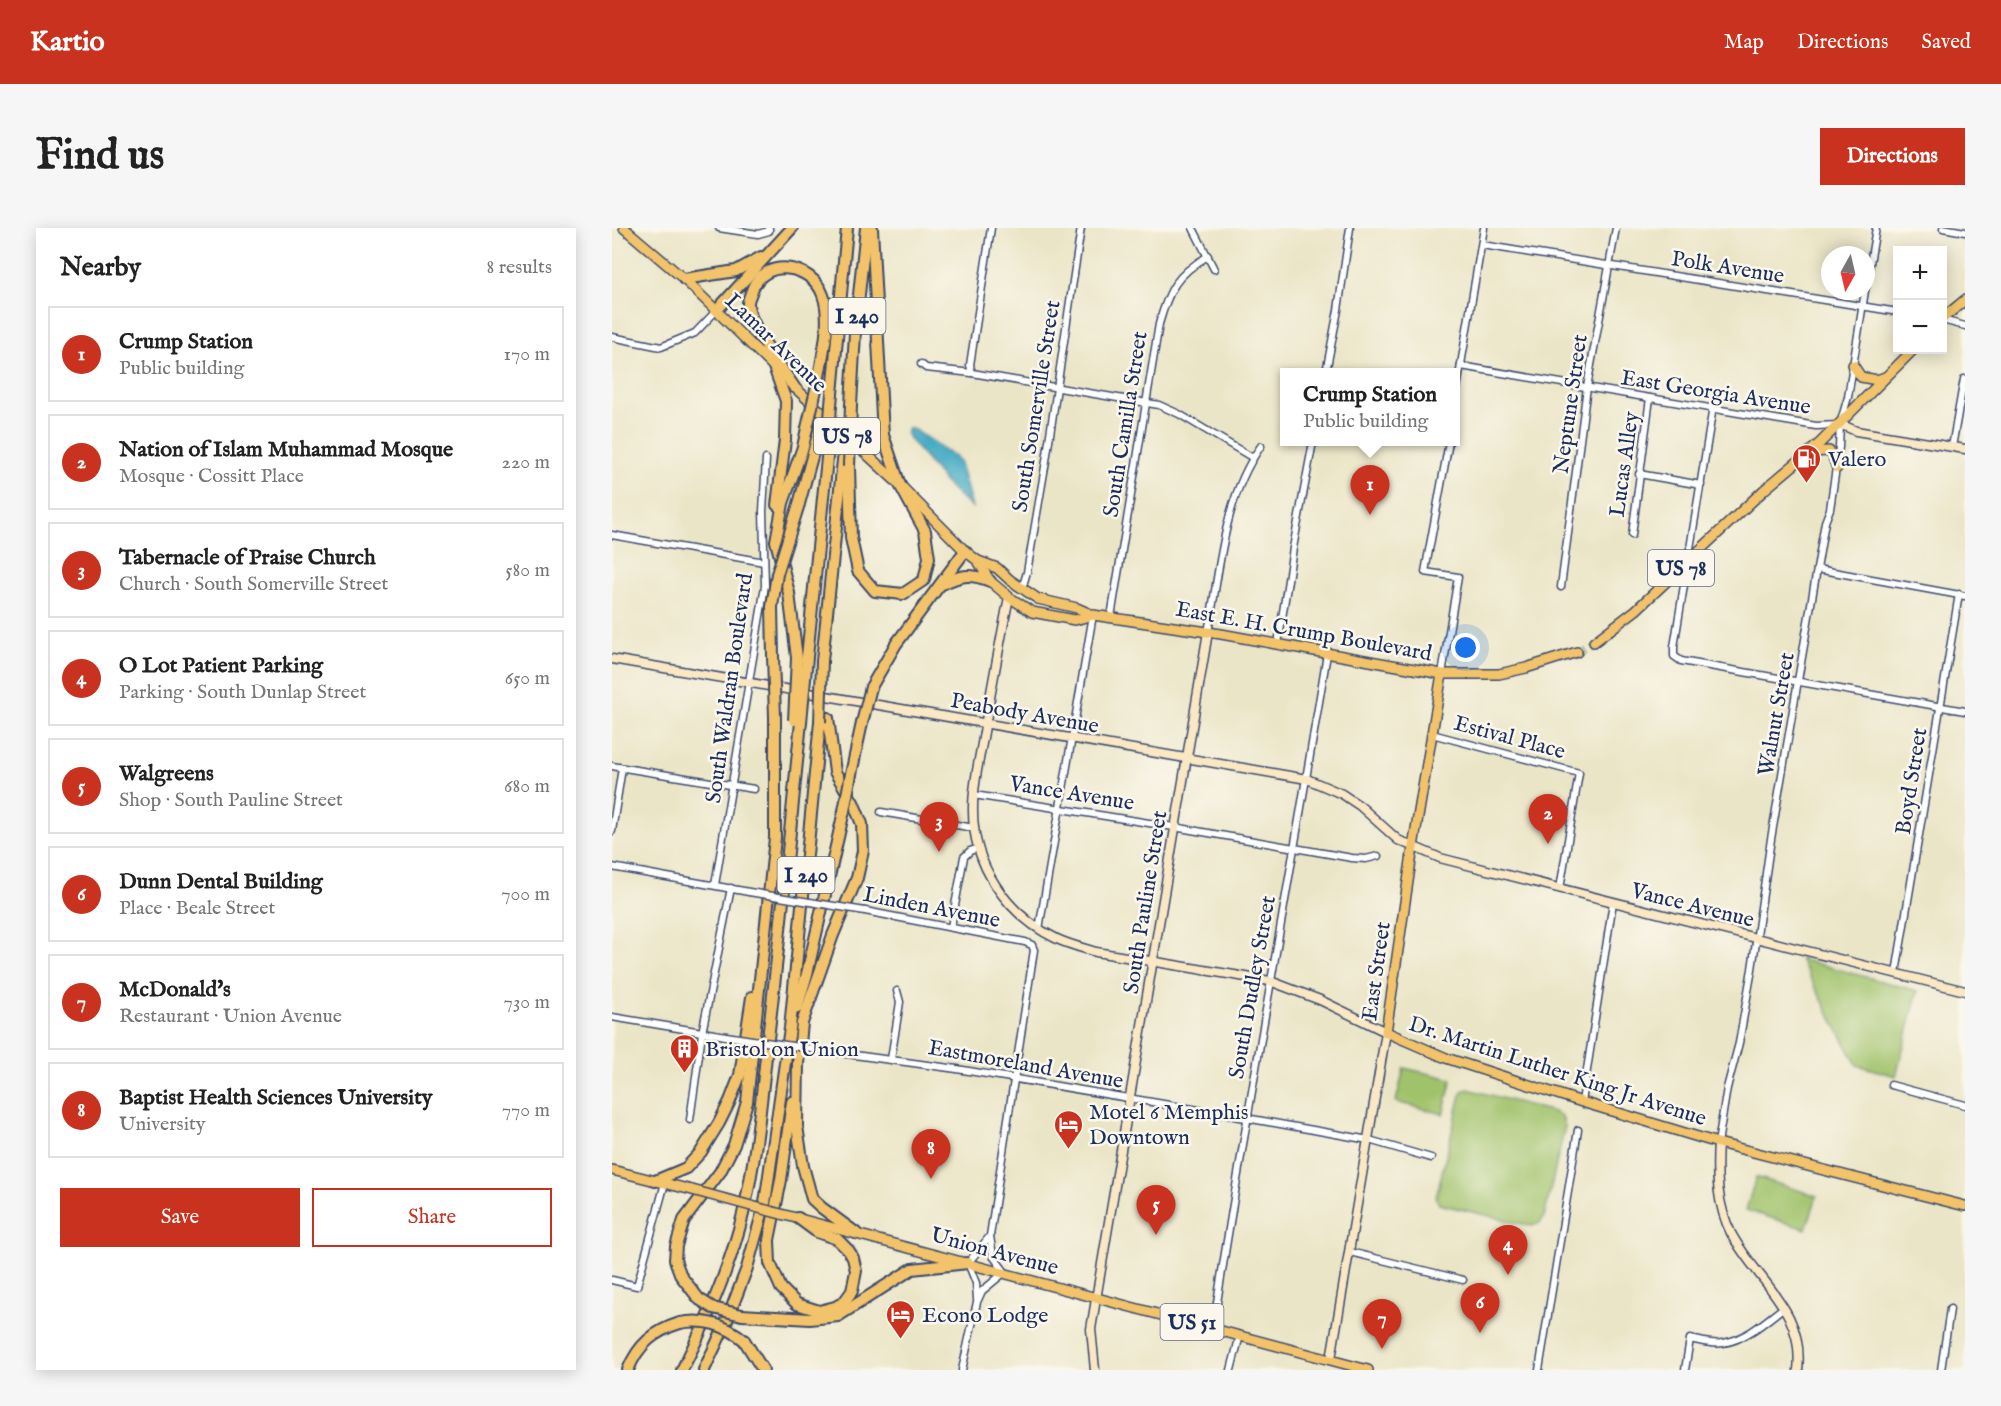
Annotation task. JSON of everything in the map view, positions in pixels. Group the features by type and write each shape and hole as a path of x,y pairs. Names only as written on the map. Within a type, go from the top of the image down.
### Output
{"highway":[{"path":"717,310 792,228"},
{"name":"I 240","path":"682,1370 715,1298 743,1213 751,1174 794,793 802,657 828,448 847,228"},
{"name":"I 240","path":"704,1370 726,1323 747,1268 762,1213 774,1149 790,1028 824,720 829,596 846,464 855,333 866,228"},
{"path":"846,464 850,538 858,571 875,591 903,594 924,580 929,558 925,531 900,485 883,435 872,228"},
{"path":"684,279 736,271 769,252"},
{"path":"776,541 783,502 802,447 819,377 826,320 823,293 816,283 808,275 788,267 772,270 755,283 748,302 753,322 794,387"},
{"path":"774,367 786,401 776,541 802,657"},
{"path":"831,405 821,424 777,574 772,607 776,717 775,838 744,1116 734,1145 720,1172 684,1220 676,1246 675,1260 681,1276 699,1299 713,1308 742,1315 810,1319 838,1316 912,1269 968,1263"},
{"path":"790,1028 802,992 871,687 896,644 965,551"},
{"path":"938,587 958,577 974,575 990,580"},
{"path":"798,1218 817,1232 837,1239 853,1258 856,1271 852,1291 844,1302 835,1307 819,1311 791,1300 776,1281 769,1255 769,1240 798,1064 802,1023 833,935 857,878 864,851 862,824 836,772 824,720"},
{"path":"660,1182 681,1172 695,1160 712,1135 730,1101 743,1060 764,938"},
{"path":"798,1064 797,1126 809,1193 816,1203 856,1233"},
{"path":"628,1370 637,1352 648,1339 662,1329 694,1321 711,1323 730,1330 744,1340 763,1370"}],"main road":[{"name":"Lamar Avenue","path":"624,228 717,310 794,387 978,561"},
{"path":"1947,316 1965,300"},
{"name":"US 78","path":"1594,642 1636,610 1764,489 1840,424 1909,354"},
{"path":"1853,365 1857,373 1867,380 1877,380 1887,376"},
{"path":"1809,452 1829,451 1837,468"},
{"name":"East E. H. Crump Boulevard","path":"978,561 998,568 1022,589 1038,599 1077,608 1093,615 1208,632 1442,674 1499,674 1577,652"},
{"name":"East E. H. Crump Boulevard","path":"978,561 990,580 1009,597 1032,612 1075,620 1093,615"},
{"name":"East Street","path":"1386,1032 1413,847 1442,674"},
{"name":"Dr. Martin Luther King Jr Avenue","path":"1386,1032 1446,1058 1718,1143 1965,1206"},
{"name":"Union Avenue","path":"612,1170 1005,1272 1368,1370"}],"street":[{"path":"719,228 758,234 769,229"},
{"path":"972,373 970,365 991,228"},
{"name":"South Somerville Street","path":"1022,589 1046,461 1081,228"},
{"path":"1192,228 1214,269"},
{"path":"1327,368 1350,228"},
{"path":"1460,372 1484,228"},
{"name":"Neptune Street","path":"1561,587 1587,387 1616,228"},
{"name":"Walnut Street","path":"1873,246 1876,228"},
{"path":"1942,228 1965,232"},
{"name":"Polk Avenue","path":"1482,245 1893,311"},
{"name":"South Camilla Street","path":"1111,617 1159,324 1168,295 1180,275 1208,256"},
{"name":"Walnut Street","path":"1718,1143 1732,1064 1739,1043 1817,569 1837,468 1840,424 1848,397 1864,300"},
{"path":"612,337 661,347 695,333 717,310"},
{"path":"1947,321 1965,326"},
{"path":"921,364 926,368 972,373 1146,402 1179,414 1253,458"},
{"name":"East Georgia Avenue","path":"1461,366 1816,426 1840,424 1856,431 1965,449"},
{"path":"1952,447 1964,379"},
{"name":"Lucas Alley","path":"1632,535 1650,398"},
{"path":"1713,407 1674,656 1681,661 1965,711"},
{"name":"South Pauline Street","path":"1095,1370 1090,1329 1208,632 1234,500 1261,446"},
{"path":"1278,644 1312,446"},
{"name":"East Street","path":"1442,674 1458,577 1425,572 1448,446"},
{"name":"South Waldran Boulevard","path":"715,885 765,586 763,511 766,459"},
{"path":"1639,474 1701,485"},
{"path":"612,535 764,562"},
{"path":"1817,569 1962,595"},
{"name":"Boyd Street","path":"1896,973 1940,707 1962,595"},
{"name":"Dr. Martin Luther King Jr Avenue","path":"1009,597 974,795 974,828 979,848 988,873 1002,896 1027,921 1059,940 1088,950 1270,981 1320,1000 1386,1032"},
{"path":"1039,929 1093,615"},
{"name":"South Dudley Street","path":"1213,1328 1234,1207 1246,1118 1295,848 1327,654"},
{"name":"Peabody Avenue","path":"612,659 1306,779 1342,794 1360,806 1393,836 1413,847"},
{"name":"Estival Place","path":"1432,734 1579,773 1560,889"},
{"path":"612,766 754,789"},
{"path":"612,831 622,768"},
{"name":"Vance Avenue","path":"974,795 1359,859 1378,856"},
{"path":"881,812 974,828"},
{"name":"Vance Avenue","path":"1413,847 1440,858 1965,991"},
{"path":"951,927 964,857 970,851 979,848"},
{"name":"Linden Avenue","path":"612,867 865,911 1032,945 1034,953 1016,1079"},
{"path":"690,1120 702,1033 730,888"},
{"path":"1582,1102 1613,902"},
{"path":"891,1059 900,1002 897,992"},
{"name":"Eastmoreland Avenue","path":"612,1017 702,1033 891,1059 1246,1118 1369,1140 1431,1158"},
{"name":"East Street","path":"1329,1370 1386,1032"},
{"path":"963,1370 977,1302 982,1291 1005,1272 993,1256 990,1236 1016,1079"},
{"path":"1891,1085 1965,1104"},
{"path":"1539,1370 1578,1130"},
{"path":"1718,1143 1718,1198 1741,1250 1793,1322 1800,1354 1798,1370"},
{"path":"612,1280 637,1286 660,1182"},
{"path":"977,1302 976,1283 968,1263 990,1236"},
{"path":"1350,1252 1463,1280"},
{"path":"1685,1370 1690,1339 1722,1344 1739,1339 1784,1307"},
{"path":"1941,1370 1950,1309"},
{"path":"1231,1370 1240,1335"}],"green space":[{"path":"1800,959 1918,991 1896,1076 1857,1065"},
{"path":"1404,1068 1452,1079 1443,1114 1396,1102"},
{"path":"1468,1089 1557,1113 1562,1117 1565,1126 1544,1217 1540,1223 1532,1226 1439,1204 1436,1198 1462,1091"},
{"path":"1756,1177 1817,1196 1806,1229 1746,1210"}],"water":[{"path":"908,428 955,457 960,463 972,507 948,486 910,440 906,433"}],"tunnel":[{"path":"1577,652 1594,642"}],"place":[{"name":"Valero","path":"1807,484"},
{"name":"Crump Station","path":"1370,515"},
{"name":"Nation of Islam Muhammad Mosque","path":"1548,844"},
{"name":"Tabernacle of Praise Church","path":"939,852"},
{"name":"Bristol on Union","path":"684,1074"},
{"name":"Motel 6 Memphis Downtown","path":"1068,1150"},
{"name":"Baptist Health Sciences University","path":"931,1179"},
{"name":"Walgreens","path":"1156,1235"},
{"name":"O Lot Patient Parking","path":"1508,1275"},
{"name":"Dunn Dental Building","path":"1480,1333"},
{"name":"Econo Lodge","path":"901,1340"},
{"name":"McDonald's","path":"1382,1349"}]}
